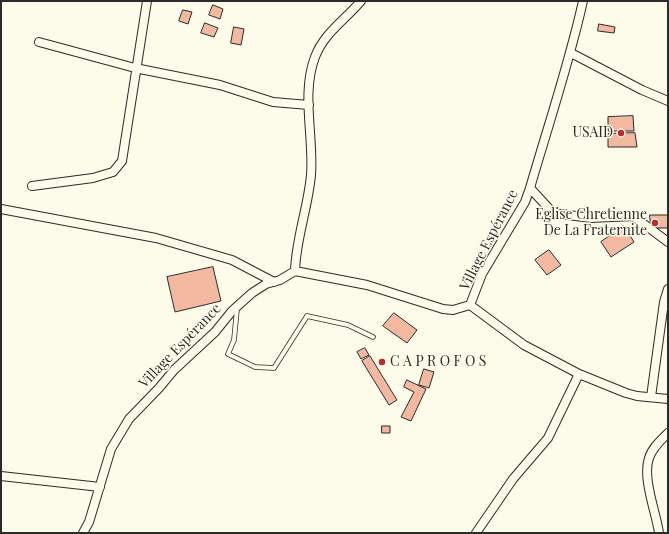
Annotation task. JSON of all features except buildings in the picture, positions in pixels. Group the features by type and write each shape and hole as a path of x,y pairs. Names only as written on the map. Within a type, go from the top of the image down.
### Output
{"street":[{"path":"32,186 93,178 113,172 122,161 135,68 147,1"},
{"path":"295,271 295,253 306,208 311,174 309,85 314,57 324,39 361,1"},
{"name":"Village Espérance","path":"83,533 89,522 111,449 129,419 174,370 215,332 237,306 252,293 266,284 274,282 295,271 367,285 443,309 453,310 470,305 482,274 525,202 571,53 583,1"},
{"path":"40,42 135,68 213,84 273,102 309,105"},
{"path":"571,53 642,90 668,101"},
{"path":"530,188 553,213 591,218 633,216 668,242"},
{"path":"1,209 156,238 232,260 274,282"},
{"path":"651,397 668,289"},
{"path":"470,305 524,345 579,374 626,393 668,399"},
{"path":"476,533 513,479 548,438 579,374"},
{"path":"659,533 648,483 647,469 649,458 655,447 668,433"},
{"path":"1,476 100,487"}],"lane":[{"path":"237,306 234,340 228,354 255,367 274,368 307,316 348,325 373,337"}],"place":[{"name":"USAID","path":"621,133"},
{"name":"Eglise Chretienne De La Fraternite","path":"655,223"},
{"name":"C A P R O F O S","path":"382,362"}]}
